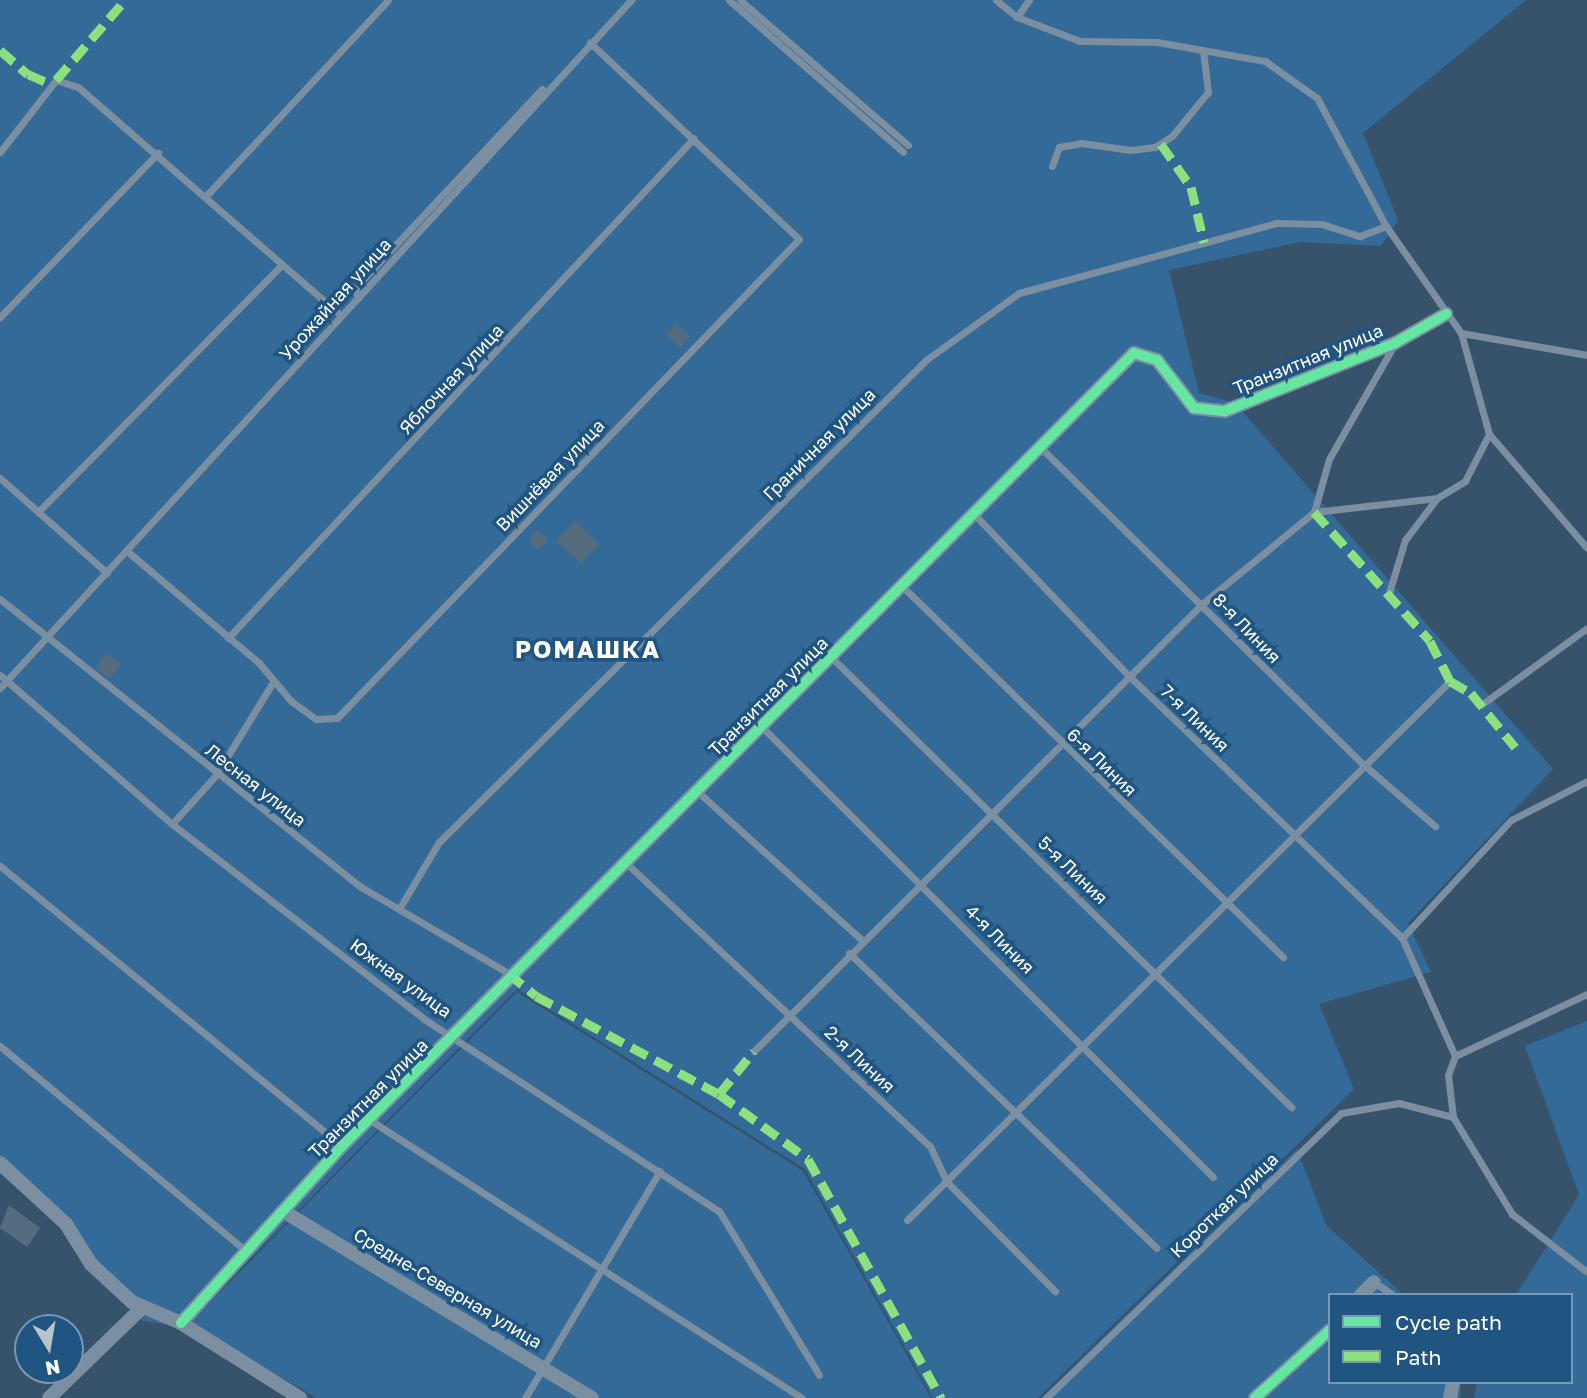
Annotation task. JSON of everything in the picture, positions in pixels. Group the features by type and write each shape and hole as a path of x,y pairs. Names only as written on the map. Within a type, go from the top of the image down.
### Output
{"street":[{"name":"Транзитная улица","path":"181,1323 342,1146 456,1035 1134,353 1157,360 1194,408 1225,411 1395,343 1446,314"},
{"path":"0,1163 66,1224 91,1264 143,1307 181,1323 300,1398"},
{"name":"Средне-Северная улица","path":"283,1211 592,1398"},
{"path":"1363,1293 1374,1282"},
{"path":"49,1398 143,1307"},
{"path":"1255,1398 1328,1332"}],"lane":[{"path":"205,196 388,0"},
{"path":"358,298 355,288 625,0"},
{"name":"Урожайная улица","path":"2,681 63,621 631,0"},
{"path":"729,0 905,148 740,0"},
{"path":"996,0 1017,17 1080,41 1203,50 1265,61 1317,98 1353,155 1386,226 1461,333 1489,434 1587,548"},
{"path":"1017,17 1029,0"},
{"path":"590,43 694,138"},
{"path":"1052,166 1059,146 1081,142 1131,150 1155,147 1172,136 1208,92 1203,50"},
{"path":"0,152 3,144 56,80 78,87 158,153 279,268 341,316"},
{"name":"Вишнёвая улица","path":"273,682 316,719 337,718 799,239 694,138"},
{"name":"Яблочная улица","path":"228,638 694,138"},
{"path":"0,317 158,153"},
{"name":"Граничная улица","path":"399,909 439,842 926,360 1019,293 1277,223 1322,224 1360,236 1386,226"},
{"path":"38,512 279,268"},
{"path":"1461,333 1587,355"},
{"path":"1314,512 1328,459 1395,343"},
{"path":"1388,596 1405,540 1437,498 1465,481 1489,434"},
{"name":"8-я Линия","path":"1040,447 1203,603 1364,765 1435,826"},
{"path":"0,478 107,573"},
{"path":"754,1051 788,1013 1203,603 1314,512 1437,498"},
{"name":"7-я Линия","path":"974,514 1129,676 1402,938"},
{"path":"127,551 228,638 273,682 216,775 172,824"},
{"name":"6-я Линия","path":"902,586 1060,744 1283,957"},
{"name":"Лесная улица","path":"0,599 216,775 399,909 508,974"},
{"path":"1481,705 1587,628"},
{"name":"5-я Линия","path":"831,657 1157,971 1291,1107"},
{"name":"Южная улица","path":"2,681 172,824 424,1019 456,1035 719,1211 819,1375"},
{"path":"907,1220 1450,681"},
{"name":"4-я Линия","path":"762,727 921,882 1213,1177"},
{"path":"1587,781 1511,820 1402,938 1455,1056 1448,1075 1453,1116 1512,1214 1557,1245 1587,1272"},
{"path":"698,792 862,940"},
{"name":"2-я Линия","path":"626,863 930,1146 946,1181 1055,1291"},
{"path":"0,866 342,1146"},
{"path":"849,953 1013,1114 1157,1248"},
{"path":"1455,1056 1587,994"},
{"path":"0,1046 247,1251"},
{"name":"Короткая улица","path":"1046,1398 1341,1114 1399,1103 1453,1116"},
{"path":"370,1119 802,1398"},
{"path":"525,1398 660,1171"},
{"path":"1374,1282 1390,1293"}],"shaded area":[{"path":"0,0 1526,0 1363,133 1398,220 1381,246 1300,242 1169,270 1199,393 1235,403 1553,769 1408,923 1431,972 1319,1004 1354,1089 1038,1398 933,1398 805,1169 517,989 183,1327 143,1321 85,1269 64,1230 0,1174"},
{"path":"517,992 803,1171 931,1398 317,1398 188,1324"},
{"path":"1587,1021 1587,1398 1474,1398 1477,1384 1573,1384 1573,1293 1517,1293 1579,1195 1525,1046"},
{"path":"1297,1149 1326,1225 1402,1293 1328,1293 1328,1384 1461,1384 1460,1398 1041,1398"}],"building":[{"path":"676,324 690,336 681,347 666,335"},
{"path":"575,520 600,544 581,564 556,541"},
{"path":"538,530 548,540 538,550 528,540"},
{"path":"107,653 121,664 110,679 96,668"},
{"path":"9,1205 40,1228 27,1247 0,1228"}],"marked path":[{"path":"56,80 125,0"},
{"path":"0,50 28,74 53,85"},
{"path":"1161,144 1191,187 1204,242"},
{"path":"1314,512 1430,641 1450,681 1471,693 1515,747"},
{"path":"508,973 536,996 719,1094 808,1159 941,1398"},
{"path":"719,1094 754,1051"}],"cycle path":[{"path":"181,1323 342,1146 1134,353 1157,360 1194,408 1225,411 1395,343 1446,314"},
{"path":"1255,1398 1328,1332"}],"district":[{"name":"РОМАШКА","path":"588,649"}]}
